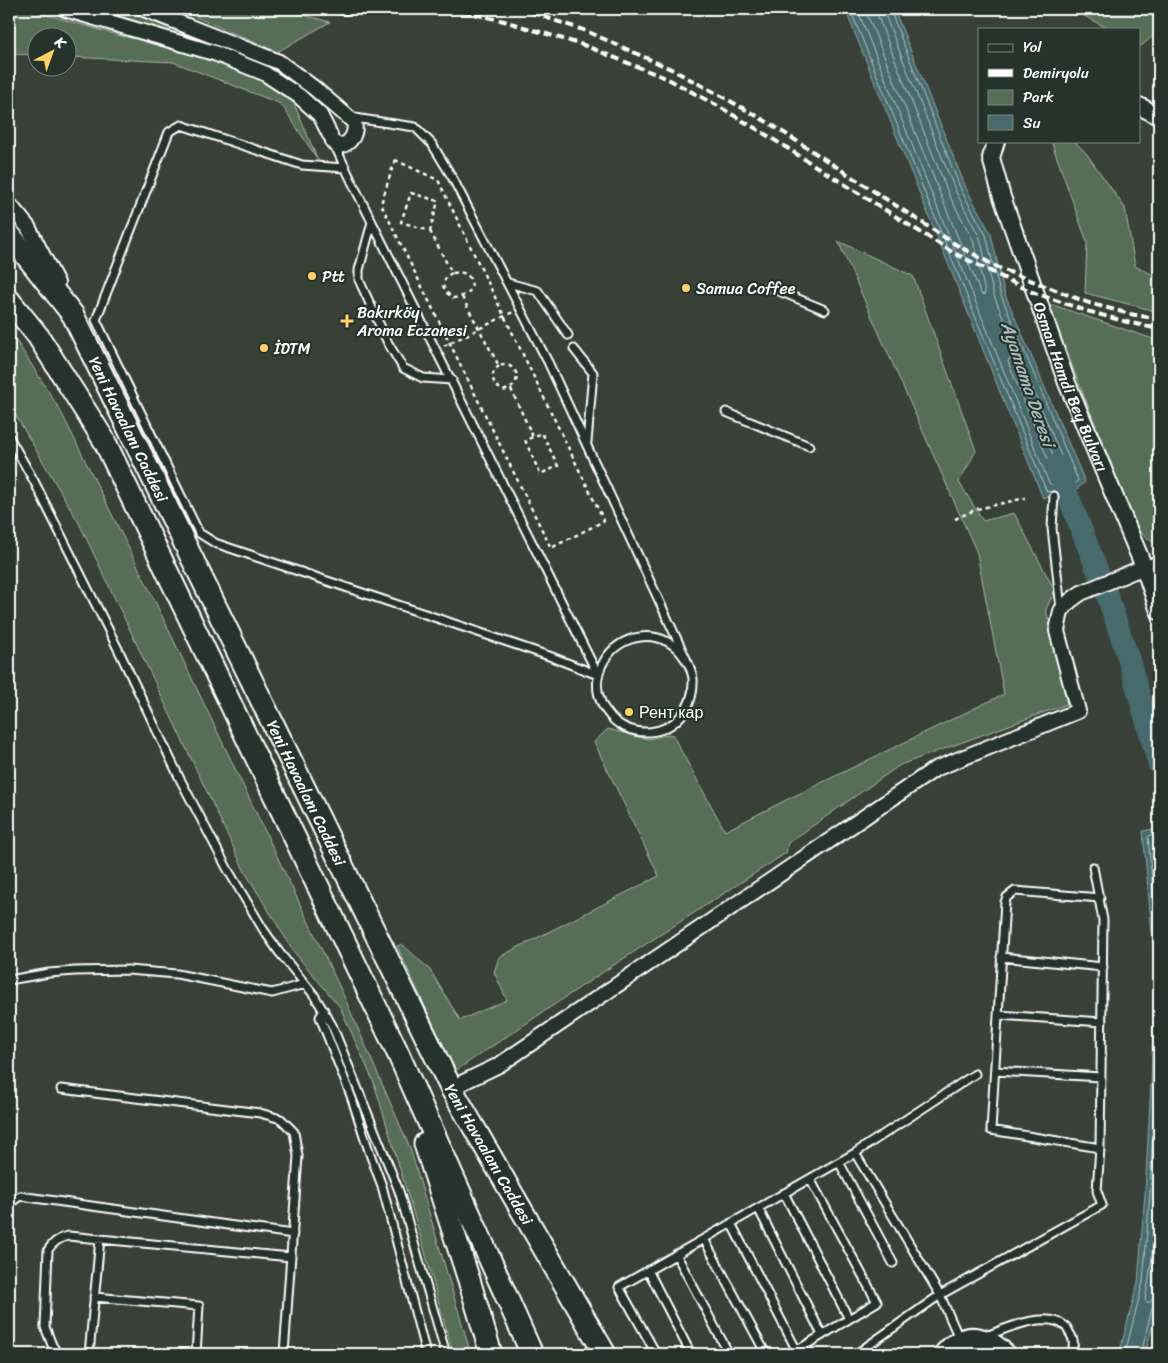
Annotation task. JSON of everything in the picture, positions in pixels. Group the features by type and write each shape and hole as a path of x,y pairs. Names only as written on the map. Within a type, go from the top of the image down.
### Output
{"main road":[{"name":"Yeni Havaalanı Caddesi","path":"9,234 73,315 451,1088 605,1354"},
{"name":"Yeni Havaalanı Caddesi","path":"9,300 38,336 104,440 396,1050 532,1354"},
{"path":"396,1050 469,1280 490,1354"},
{"path":"932,1354 962,1344 1000,1349 1004,1354"}],"street":[{"path":"65,9 205,50 264,72 299,96 320,115 331,138 338,146 343,146 353,137 356,129 354,122 314,88 279,62 144,9"},
{"path":"1140,106 1159,115"},
{"name":"Osman Hamdi Bey Bulvarı","path":"996,142 990,158 1002,197 1067,383 1138,569 1159,611"},
{"path":"9,204 28,226 73,315"},
{"path":"451,1088 499,1064 935,769 1078,711 1057,631 1062,612 1070,601 1081,593 1138,569"}],"lane":[{"path":"335,9 352,9"},
{"path":"346,115 361,119 415,126 432,144 452,177 521,308 587,443 689,665 694,681 692,698 684,713 672,725 657,731 640,732 632,730 610,717 601,703 597,689 598,675 604,659 616,646 632,638 649,636 665,641 680,650 689,665"},
{"path":"345,168 302,165 181,125 169,132 96,320 199,533 215,543 549,656 598,675"},
{"path":"331,138 598,675"},
{"path":"372,222 359,270 359,280 388,343 404,368 424,378 452,380"},
{"path":"508,283 538,291 568,335"},
{"path":"767,286 825,310"},
{"path":"574,349 593,373 587,443"},
{"path":"726,412 809,446"},
{"path":"9,437 38,489 119,651 180,779 228,870 263,929 324,1010 340,1041 399,1191 446,1354"},
{"path":"1054,496 1052,528 1062,612"},
{"path":"1138,569 1159,558"},
{"path":"856,1354 940,1295 1102,1205 1097,1191 1100,1148 1103,920 1093,867"},
{"path":"1100,898 1015,892 1005,902 991,1130 1100,1148"},
{"path":"1001,957 1103,967"},
{"path":"9,980 49,973 128,970 177,974 272,993 305,984"},
{"path":"324,1010 320,1017 352,1096 382,1186 426,1354"},
{"path":"998,1014 1102,1022"},
{"path":"995,1072 1101,1077"},
{"path":"653,1348 619,1287 856,1153 975,1074"},
{"path":"61,1089 260,1113 281,1119 294,1132 298,1156 284,1354"},
{"path":"856,1153 940,1295 962,1344 1015,1326 1042,1319 1054,1320 1065,1326 1073,1337 1074,1346 1071,1354"},
{"path":"839,1162 893,1263"},
{"path":"731,1223 794,1352 877,1302 810,1179"},
{"path":"784,1193 849,1319"},
{"path":"9,1204 20,1196 293,1234"},
{"path":"758,1208 822,1335"},
{"path":"58,1354 45,1327 48,1250 55,1242 62,1238 68,1236 291,1258"},
{"path":"89,1354 100,1239"},
{"path":"704,1239 766,1354"},
{"path":"676,1254 729,1354"},
{"path":"648,1270 692,1354"},
{"path":"94,1297 199,1306 196,1354"}],"path":[{"path":"395,160 438,180 604,521 551,548 450,344 381,204 395,160"},
{"path":"430,231 401,222 411,193 438,201 430,231 452,273"},
{"path":"461,272 467,274 472,288 468,294 453,298 447,293 443,286 444,280 452,273 461,272"},
{"path":"462,297 499,366"},
{"path":"436,348 450,344 521,308"},
{"path":"509,365 517,374 517,382 511,389 503,391 493,383 492,375 495,368 499,366 509,365"},
{"path":"511,389 533,436"},
{"path":"542,433 558,466 540,474 525,440 533,436 542,433"},
{"path":"955,518 977,509 1025,498"}],"green space":[{"path":"9,9 27,9 121,36 215,58 264,77 292,99 318,160 281,104 173,62 78,57 78,28 28,28 28,55 9,54"},
{"path":"96,9 122,9 209,43"},
{"path":"177,9 282,9 330,22 277,52"},
{"path":"1071,9 1159,9 1159,31 1141,46 1140,28 1107,28"},
{"path":"1051,142 1075,142 1086,153 1125,208 1135,266 1159,278 1159,312 1085,293 1087,242"},
{"path":"838,241 913,276 976,451 959,482 983,521 1014,513 1055,591 1046,609 1067,704 900,765 788,843 786,853 455,1071 397,946 402,944 430,970 460,1020 507,1000 494,972 499,957 659,876 594,742 608,729 648,739 672,734 725,831 1004,694 977,553"},
{"path":"1047,303 1159,341 1158,546 1138,531"},
{"path":"9,329 60,410 150,591 342,992 410,1148 471,1354 453,1354 423,1245 374,1083 340,1007 294,952 245,872 79,523 9,404"}],"water":[{"path":"845,9 894,9 966,188 991,234 1004,292 1085,482 1075,491 1043,498"},
{"path":"1159,828 1159,1301 1145,1354 1119,1354 1138,1282 1151,1084 1155,968 1143,831"}],"waterway":[{"name":"Ayamama Deresi","path":"1056,465 1107,595 1129,660 1159,765"}],"railway":[{"path":"452,9 504,21 586,46 668,79 760,131 952,252 1032,292 1087,311 1159,329"},
{"path":"521,9 586,31 671,69 725,98 769,123 955,244 999,268 1089,303 1130,314 1159,319"}],"place":[{"name":"Ptt","path":"312,276"},
{"name":"Samua Coffee","path":"686,288"},
{"name":"Bakırköy Aroma Eczanesi","path":"347,321"},
{"name":"İDTM","path":"264,348"},
{"name":"Рент кар","path":"629,712"}]}
